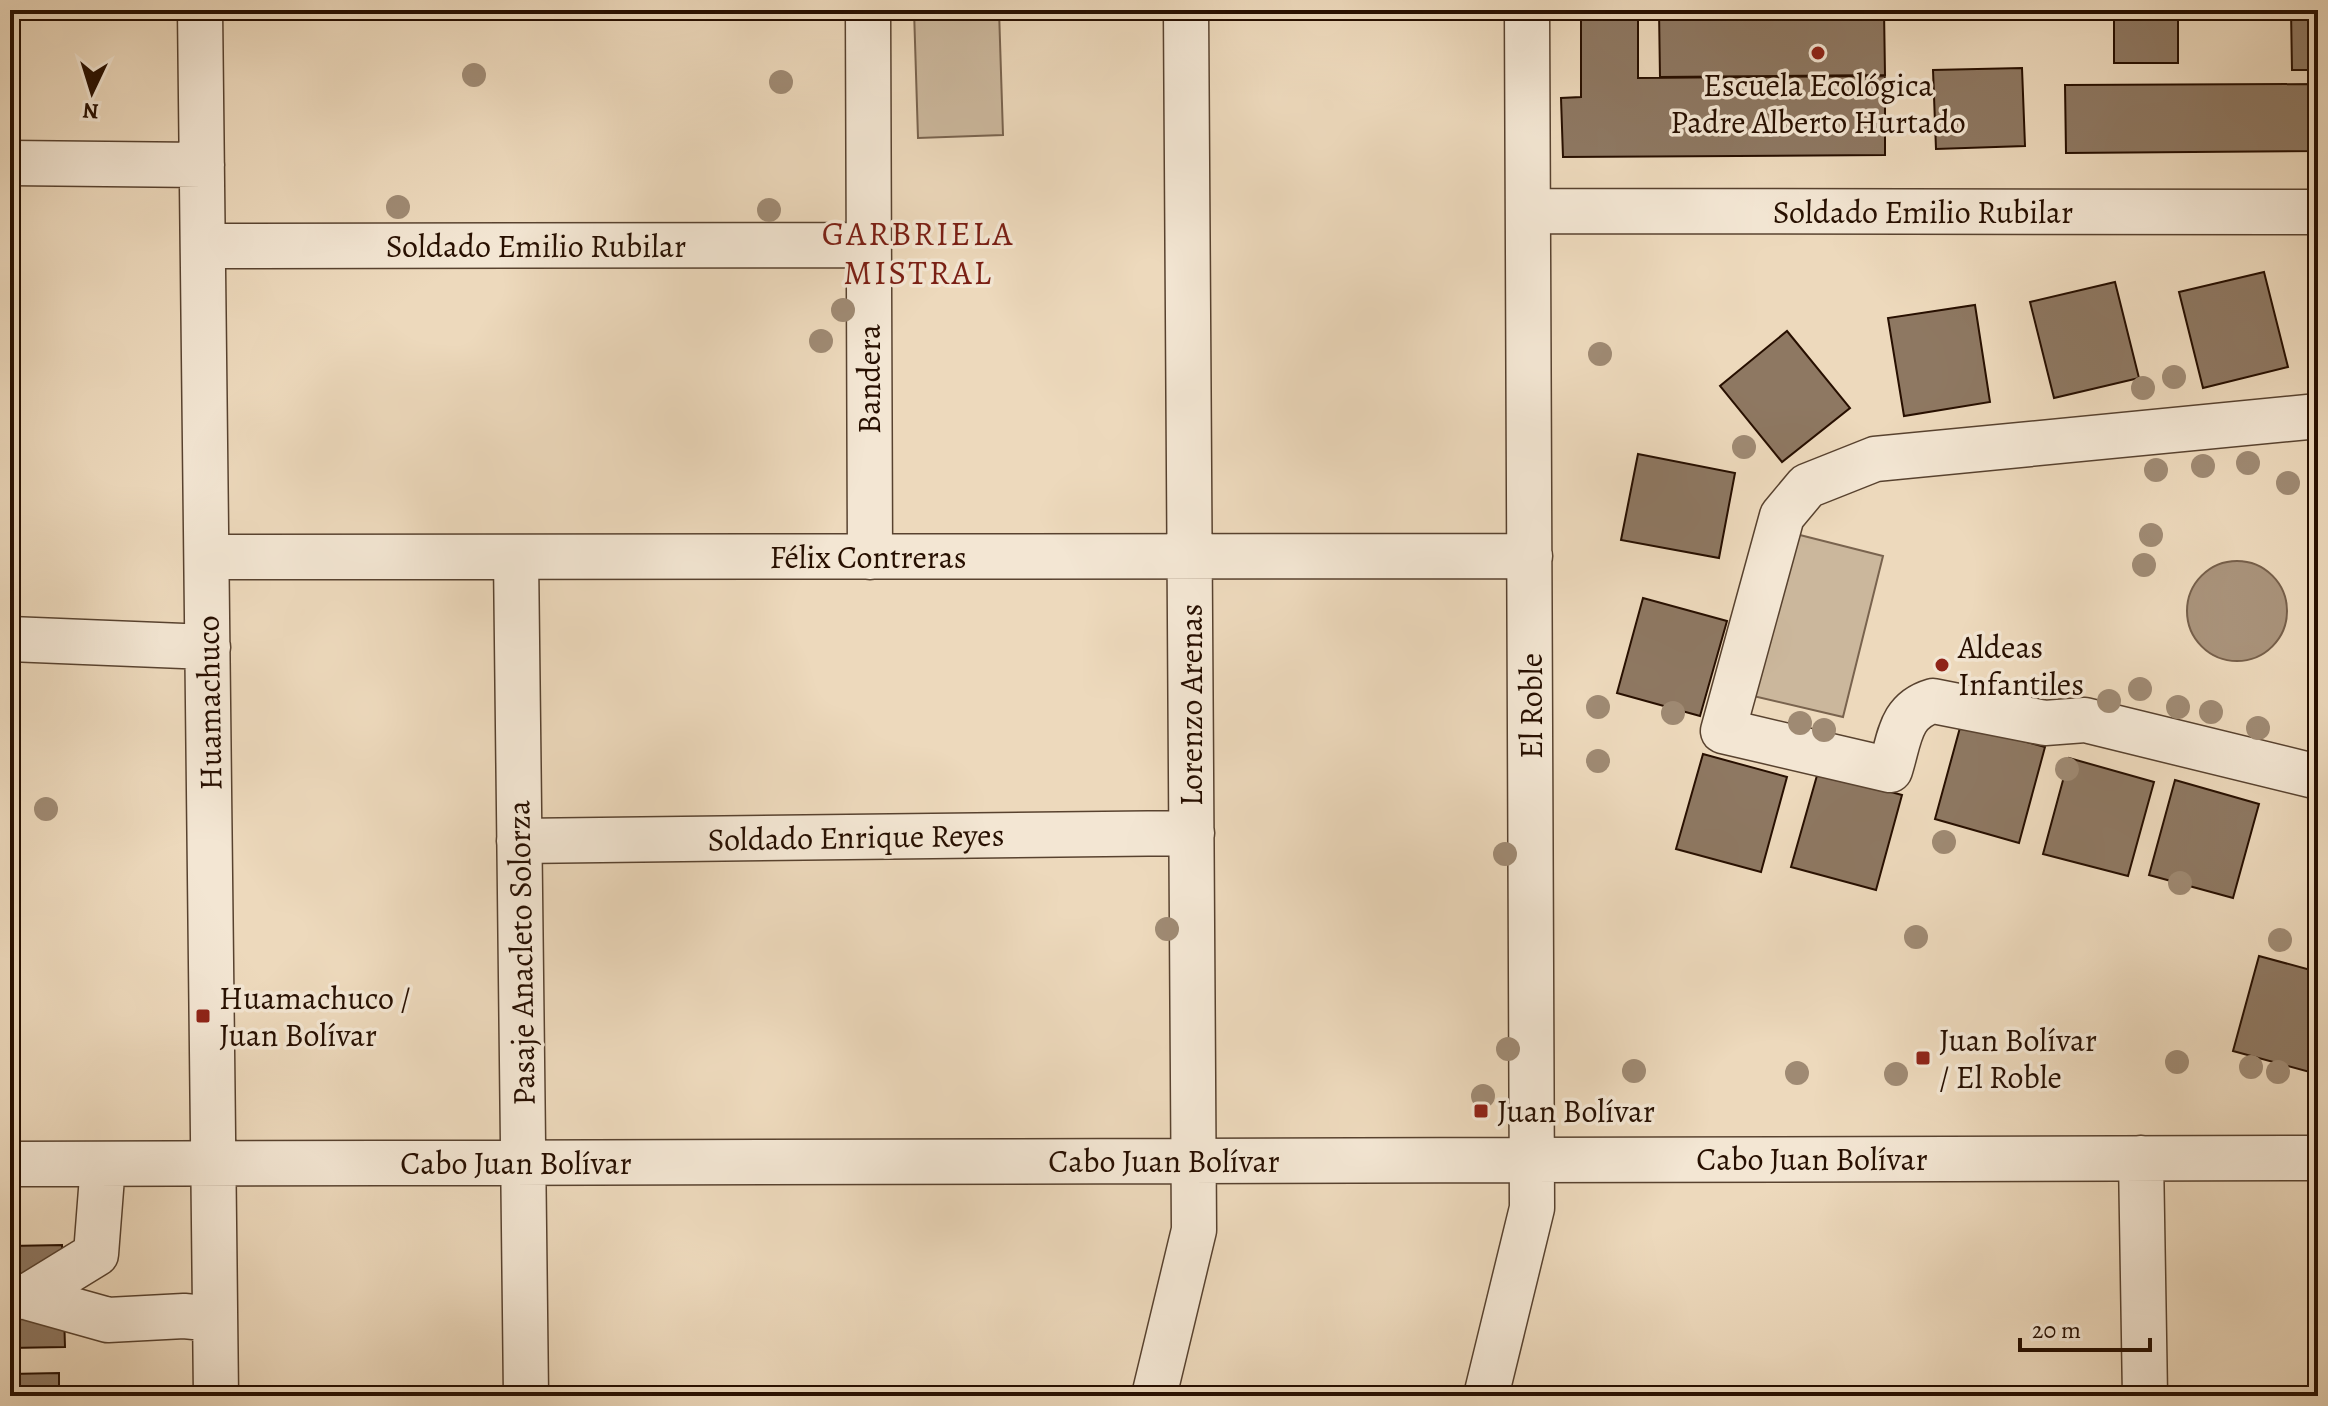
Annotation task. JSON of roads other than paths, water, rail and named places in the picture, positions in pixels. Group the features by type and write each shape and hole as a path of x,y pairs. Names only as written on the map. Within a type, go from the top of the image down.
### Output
{"street":[{"name":"Huamachuco","path":"200,10 216,1396"},
{"name":"Bandera","path":"868,10 870,557"},
{"name":"Lorenzo Arenas","path":"1154,1396 1194,1230 1186,10"},
{"name":"El Roble","path":"1486,1396 1532,1208 1527,10"},
{"path":"10,163 202,165"},
{"name":"Soldado Emilio Rubilar","path":"1528,211 2318,212"},
{"name":"Soldado Emilio Rubilar","path":"203,246 869,245"},
{"path":"2318,416 1875,459 1807,486 1782,516 1723,731 1890,770 1907,716 1917,706 1933,701 2045,723 2085,720 2318,777"},
{"name":"Félix Contreras","path":"207,557 1530,556"},
{"name":"Pasaje Anacleto Solorza","path":"516,557 526,1396"},
{"path":"10,639 208,647"},
{"name":"Soldado Enrique Reyes","path":"519,841 1192,833"},
{"path":"2141,1158 2145,1396"},
{"name":"Cabo Juan Bolívar","path":"10,1164 2318,1158"},
{"path":"18,1297 96,1254 103,1164"},
{"path":"18,1297 108,1320 184,1316 215,1319"}],"place":[{"name":"Escuela Ecológica Padre Alberto Hurtado","path":"1818,53"},
{"name":"Aldeas Infantiles","path":"1942,665"},
{"name":"Huamachuco / Juan Bolívar","path":"203,1016"},
{"name":"Juan Bolívar / El Roble","path":"1923,1058"},
{"name":"Juan Bolívar","path":"1481,1111"}],"district":[{"name":"GARBRIELA MISTRAL","path":"918,252"}]}
